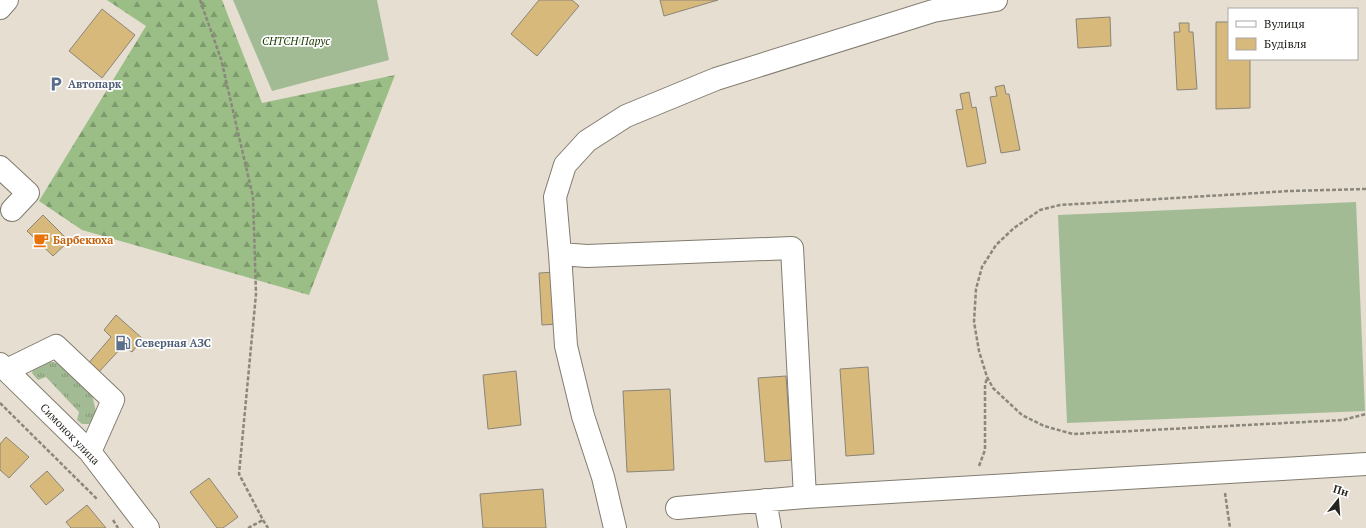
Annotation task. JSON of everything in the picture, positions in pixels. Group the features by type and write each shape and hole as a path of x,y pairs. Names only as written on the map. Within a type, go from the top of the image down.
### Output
{"street":[{"path":"0,8 7,0"},
{"path":"615,528 603,478 582,416 566,346 555,197 565,165 587,141 626,116 716,79 933,11 996,0"},
{"path":"0,167 28,193 12,210"},
{"path":"560,254 587,256 792,248 806,497"},
{"path":"3,367 56,346 113,400 90,452"},
{"name":"Симонок улица","path":"3,367 90,452 148,528"},
{"path":"677,508 806,497 1366,464"},
{"path":"765,500 770,528"}],"path":[{"path":"200,0 221,59 253,197 256,294 239,474 268,528"},
{"path":"1366,189 1290,191 1060,205 1040,210 1014,228 996,245 982,267 976,289 974,322 979,351 987,377 993,388 1022,415 1044,426 1073,434 1342,420 1366,414"},
{"path":"972,487 985,450 985,385 987,377"},
{"path":"0,403 102,504"},
{"path":"1223,472 1230,528"},
{"path":"110,516 118,528"},
{"path":"248,528 263,520"}],"green space":[{"path":"107,0 222,0 262,103 395,75 309,295 82,230 39,201 146,26"},
{"name":"СНТСН Парус","path":"233,0 377,0 389,60 272,91"},
{"path":"1356,202 1365,411 1067,423 1058,215"},
{"path":"45,362 54,362 64,366 92,394 96,412 94,422 82,424 77,420 79,412 46,377 38,380 32,373 34,367"}],"building":[{"path":"539,0 572,0 579,6 537,56 511,34"},
{"path":"660,0 718,0 664,16"},
{"path":"102,9 135,35 102,78 69,51"},
{"path":"1110,17 1111,46 1078,48 1076,19"},
{"path":"1216,22 1228,22 1228,60 1250,60 1250,108 1216,109"},
{"path":"1179,23 1189,23 1189,32 1193,32 1197,89 1177,90 1174,32 1180,32"},
{"path":"1004,85 1006,94 1009,94 1020,150 1001,153 990,97 997,96 995,87"},
{"path":"969,92 972,108 976,107 986,163 967,167 956,110 963,109 960,94"},
{"path":"43,215 69,241 53,256 27,231"},
{"path":"556,272 558,324 542,325 539,273"},
{"name":"Северная АЗС","path":"116,315 143,339 132,352 123,346 97,374 87,365 111,337 104,330"},
{"path":"868,367 874,454 846,456 840,369"},
{"path":"516,371 521,425 488,429 483,375"},
{"path":"786,376 792,460 765,462 758,378"},
{"path":"670,389 674,470 627,472 623,391"},
{"path":"6,437 29,457 9,478 0,470 0,444"},
{"path":"47,471 64,490 46,505 30,486"},
{"path":"209,478 238,517 223,528 217,528 190,492"},
{"path":"543,489 546,528 483,528 480,494"},
{"path":"87,505 106,528 71,528 66,522"}],"place":[{"name":"Автопарк","path":"56,84"},
{"name":"Барбекюха","path":"41,240"},
{"name":"Северная АЗС","path":"123,343"}]}
